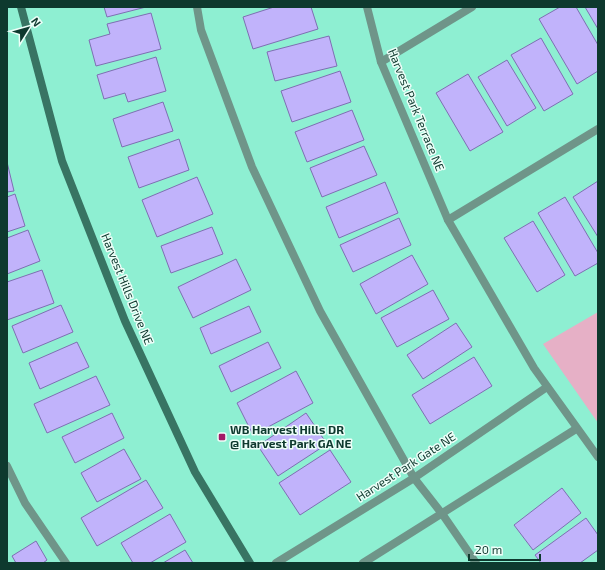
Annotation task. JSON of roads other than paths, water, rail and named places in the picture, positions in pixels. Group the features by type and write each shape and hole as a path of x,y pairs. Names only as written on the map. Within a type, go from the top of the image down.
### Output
{"street":[{"name":"Harvest Hills Drive NE","path":"21,7 62,161 125,320 195,472 250,563"},
{"path":"197,7 201,30 252,167 320,311 414,478 443,514 476,563"},
{"name":"Harvest Park Terrace NE","path":"367,7 381,62 448,220 530,362 576,429 598,457"},
{"path":"381,62 472,7"},
{"path":"448,220 598,129"},
{"name":"Harvest Park Gate NE","path":"276,563 414,478 547,387"},
{"path":"363,563 576,429"},
{"path":"7,466 25,503 66,563"}],"place":[{"name":"WB Harvest Hills DR @ Harvest Park GA NE","path":"222,437"}]}
